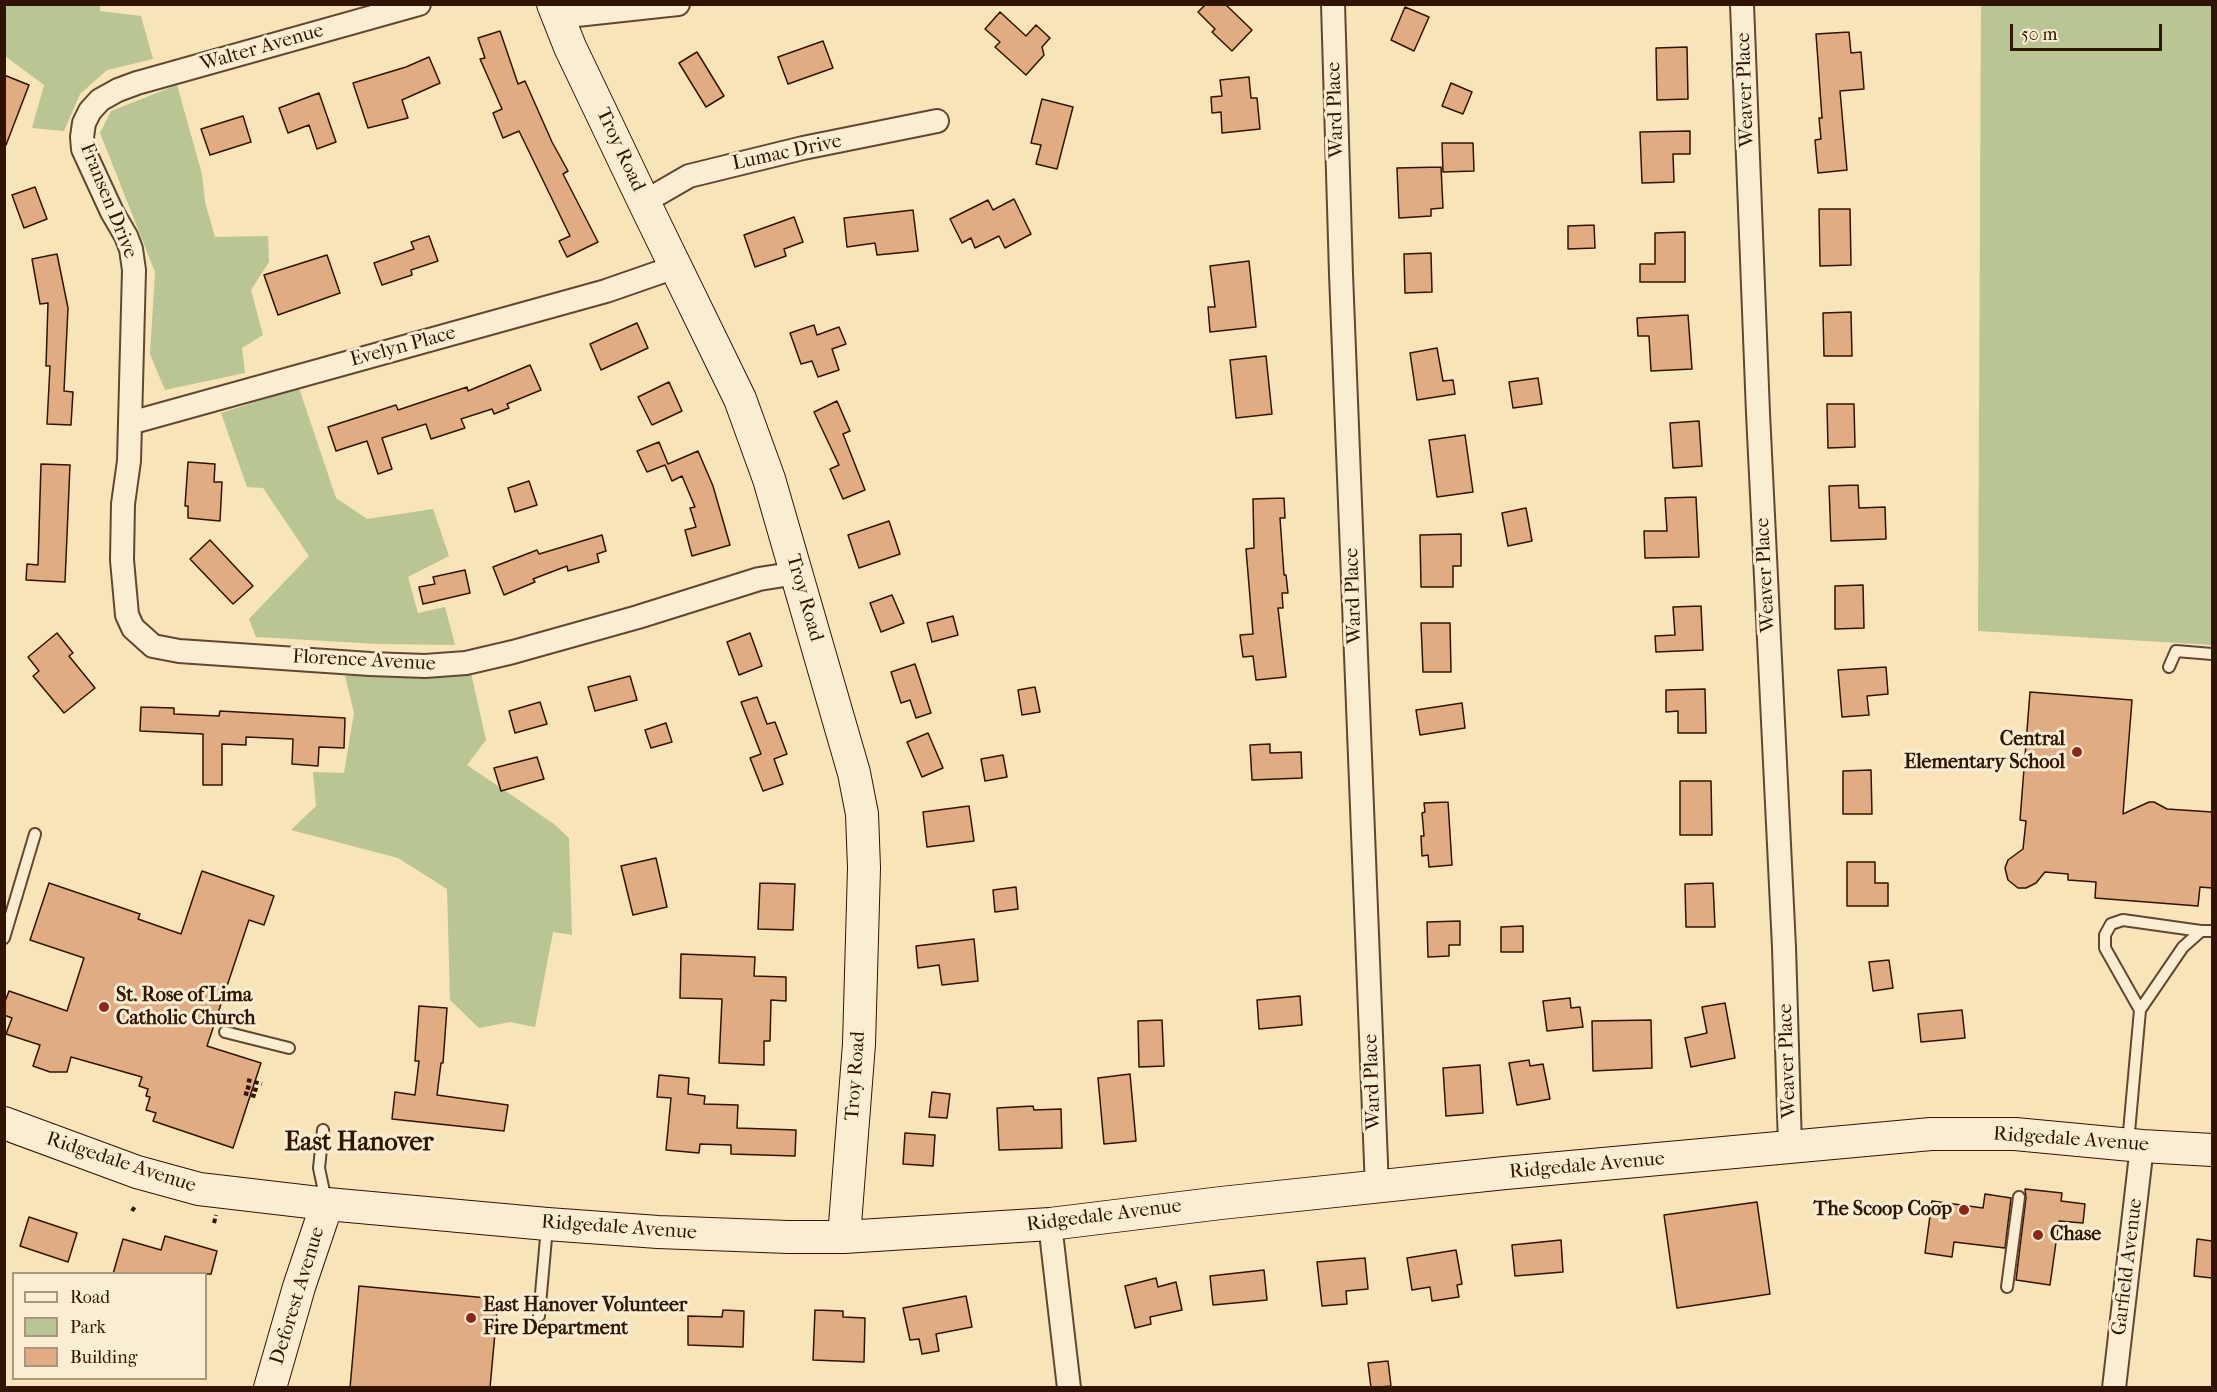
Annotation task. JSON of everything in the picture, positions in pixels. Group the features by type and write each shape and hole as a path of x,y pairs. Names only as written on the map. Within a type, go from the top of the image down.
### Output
{"main road":[{"name":"Troy Road","path":"555,11 644,202 740,399 769,479 854,773 862,814 864,857 859,1044 844,1237"},
{"name":"Ridgedale Avenue","path":"4,1123 137,1172 199,1189 327,1204 547,1224 658,1232 788,1237 844,1237 1050,1224 1221,1203 1931,1134 2014,1134 2212,1150"},
{"name":"Deforest Avenue","path":"270,1388 299,1287 327,1204"}],"street":[{"name":"Walter Avenue","path":"106,96 136,82 419,4"},
{"path":"555,11 678,4"},
{"name":"Ward Place","path":"1333,4 1341,274 1377,1188"},
{"name":"Weaver Place","path":"1742,4 1758,413 1784,947 1790,1146"},
{"name":"Fransen Drive","path":"106,96 90,111 84,123 82,137 83,149 131,249 134,270 130,423"},
{"name":"Lumac Drive","path":"644,202 689,176 803,148 937,121"},
{"name":"Evelyn Place","path":"130,423 606,291 675,267"},
{"name":"Florence Avenue","path":"130,423 129,461 123,504 122,560 127,615 133,627 153,646 179,651 370,664 425,666 466,663 638,617 759,579 797,573"},
{"name":"Garfield Avenue","path":"2114,1388 2135,1144"},
{"path":"1050,1224 1069,1388"}],"lane":[{"path":"2169,667 2176,651 2212,654"},
{"path":"4,938 35,834"},
{"path":"2135,1144 2140,1010 2105,948 2105,935 2111,924 2123,920 2207,931"},
{"path":"2140,1010 2183,947 2207,931"},
{"path":"225,1032 289,1048"},
{"path":"323,1130 320,1168 327,1204"},
{"path":"2007,1287 2019,1197"},
{"path":"539,1316 547,1224"}],"path":[{"path":"248,1080 262,1084"},
{"path":"246,1087 260,1091"},
{"path":"244,1093 258,1097"},
{"path":"132,1211 136,1205"}],"green space":[{"path":"100,4 100,11 141,16 153,59 107,70 80,94 64,131 32,128 44,85 5,56 5,5"},
{"path":"1981,5 2212,5 2212,645 1978,631"},
{"path":"177,85 202,174 205,202 215,237 268,236 269,262 251,290 263,335 242,348 245,373 165,390 150,354 155,272 100,133 111,111"},
{"path":"299,388 336,498 367,519 433,509 449,556 408,577 418,613 445,607 455,645 379,644 256,637 249,619 309,556 263,488 247,487 221,413"},
{"path":"471,673 486,740 467,765 554,824 569,838 572,935 553,932 535,1027 510,1022 479,1028 450,1000 447,889 398,858 291,830 316,806 313,772 344,773 354,713 345,676"}],"building":[{"path":"1206,4 1225,4 1252,30 1232,51 1212,32 1215,29 1198,12"},
{"path":"1405,7 1429,17 1414,51 1391,40"},
{"path":"1000,12 1026,36 1036,25 1050,38 1042,47 1044,55 1026,75 995,47 1000,42 985,29"},
{"path":"500,31 518,84 525,81 552,142 568,171 563,174 598,242 567,257 559,241 570,236 519,131 503,138 493,113 502,109 480,59 485,58 478,38"},
{"path":"1849,32 1851,53 1861,52 1864,89 1840,91 1847,170 1818,173 1815,140 1821,139 1819,118 1822,118 1816,34"},
{"path":"823,41 833,68 788,84 778,57"},
{"path":"1687,47 1688,99 1657,100 1656,48"},
{"path":"697,52 724,96 706,107 679,63"},
{"path":"429,57 440,83 402,100 408,118 368,128 353,83 406,67"},
{"path":"4,75 29,85 6,145 4,145"},
{"path":"1249,77 1251,98 1257,98 1260,129 1222,133 1221,112 1212,113 1211,97 1222,96 1220,80"},
{"path":"1451,83 1472,92 1463,114 1442,106"},
{"path":"319,93 336,142 317,149 309,125 288,133 279,108"},
{"path":"1042,99 1073,107 1057,169 1036,164 1041,145 1031,143"},
{"path":"243,116 251,142 210,155 201,129"},
{"path":"1690,131 1690,154 1673,154 1674,182 1642,183 1640,132"},
{"path":"1442,143 1473,143 1474,171 1443,172"},
{"path":"1441,167 1443,208 1431,209 1431,216 1399,218 1397,168"},
{"path":"35,187 47,219 24,228 12,195"},
{"path":"1014,199 1031,234 1005,248 999,236 975,248 971,238 962,243 950,219 988,200 993,210"},
{"path":"1819,209 1850,209 1851,265 1820,266"},
{"path":"913,210 918,251 877,255 875,243 847,247 844,218"},
{"path":"794,217 803,242 784,249 786,256 755,267 744,235"},
{"path":"1594,225 1595,248 1568,249 1568,226"},
{"path":"1685,232 1685,282 1640,282 1640,264 1655,264 1655,233"},
{"path":"429,236 438,261 411,270 412,275 382,285 374,263 414,249 411,242"},
{"path":"1431,253 1432,292 1405,293 1404,254"},
{"path":"57,254 68,308 64,391 73,392 71,425 47,424 50,366 46,366 48,303 40,304 32,259"},
{"path":"327,255 340,293 278,315 264,275"},
{"path":"1249,261 1256,327 1210,332 1208,307 1215,307 1210,266"},
{"path":"1851,312 1852,356 1824,356 1823,313"},
{"path":"1688,315 1692,369 1651,371 1649,336 1638,336 1637,318"},
{"path":"637,323 648,348 601,370 590,344"},
{"path":"814,325 817,335 839,327 846,344 832,349 839,370 818,377 812,361 801,364 790,333"},
{"path":"1437,348 1443,381 1453,380 1455,394 1417,400 1410,353"},
{"path":"1266,356 1272,414 1236,418 1230,360"},
{"path":"530,365 541,390 507,404 509,408 494,414 492,409 461,419 465,428 431,439 426,424 382,438 392,469 378,474 367,441 336,451 328,427 396,405 398,410 467,387 468,391"},
{"path":"1538,378 1542,404 1513,408 1509,382"},
{"path":"669,382 682,411 652,425 638,397"},
{"path":"837,401 850,431 843,434 865,490 843,499 830,469 839,465 814,412"},
{"path":"1827,404 1854,404 1855,447 1828,448"},
{"path":"1699,421 1702,466 1673,468 1670,423"},
{"path":"1465,435 1473,492 1437,497 1429,440"},
{"path":"659,442 668,464 698,451 713,486 730,545 692,556 685,530 696,527 690,508 695,507 682,476 672,481 665,465 647,472 637,451"},
{"path":"188,462 215,464 214,482 222,482 220,521 188,518 188,506 185,506"},
{"path":"41,464 70,465 65,582 26,580 27,564 38,565"},
{"path":"529,481 537,505 515,512 508,488"},
{"path":"1858,485 1859,508 1885,507 1886,539 1831,541 1829,486"},
{"path":"1696,497 1699,557 1645,558 1644,531 1667,531 1665,498"},
{"path":"1284,498 1285,518 1280,518 1284,575 1286,575 1288,593 1282,593 1283,608 1278,608 1286,677 1256,680 1253,656 1243,657 1240,635 1253,634 1246,549 1254,548 1253,499"},
{"path":"1526,508 1532,541 1508,546 1502,513"},
{"path":"889,521 900,554 859,568 848,535"},
{"path":"1461,534 1461,566 1453,566 1453,587 1421,587 1420,535"},
{"path":"602,535 606,551 597,554 599,562 568,571 567,566 533,579 535,582 504,595 493,567 537,550 539,554"},
{"path":"210,540 253,586 233,604 190,559"},
{"path":"465,570 470,593 423,604 419,587 435,584 433,577"},
{"path":"1863,585 1864,628 1835,629 1835,586"},
{"path":"892,595 904,623 881,632 870,603"},
{"path":"1701,606 1703,650 1656,652 1655,636 1675,635 1673,607"},
{"path":"953,616 958,635 932,642 927,623"},
{"path":"1421,623 1450,623 1451,672 1423,672"},
{"path":"57,633 73,653 69,656 95,688 64,713 33,676 39,671 28,657"},
{"path":"750,633 762,666 739,675 727,642"},
{"path":"915,664 931,713 916,718 910,700 901,703 891,672"},
{"path":"1886,667 1888,694 1867,696 1869,715 1842,717 1838,670"},
{"path":"630,676 637,700 595,711 588,687"},
{"path":"1035,687 1040,712 1022,715 1018,690"},
{"path":"1705,689 1706,733 1678,733 1678,711 1666,712 1666,690"},
{"name":"Central Elementary School","path":"2030,692 2132,700 2123,814 2149,802 2154,802 2167,809 2212,812 2212,888 2200,887 2198,906 2095,898 2096,882 2068,880 2068,874 2045,872 2036,883 2026,888 2018,888 2008,880 2005,868 2008,860 2023,849 2026,821 2020,820"},
{"path":"757,697 767,724 775,722 787,754 774,759 783,784 763,791 750,758 761,754 741,702"},
{"path":"540,702 547,724 515,733 509,711"},
{"path":"1462,703 1465,728 1420,735 1416,710"},
{"path":"141,707 174,708 174,714 219,716 220,711 345,718 344,748 319,747 318,766 292,764 293,739 246,737 246,745 222,744 222,785 203,785 203,734 140,731"},
{"path":"666,723 672,742 651,748 645,730"},
{"path":"928,733 943,768 922,777 907,742"},
{"path":"1270,744 1270,753 1301,752 1302,778 1252,780 1250,745"},
{"path":"1003,755 1007,777 985,781 981,759"},
{"path":"537,757 544,779 501,791 494,768"},
{"path":"1871,770 1872,814 1843,814 1843,771"},
{"path":"1680,781 1711,781 1712,835 1680,835"},
{"path":"1448,802 1452,865 1429,867 1428,855 1422,856 1424,803"},
{"path":"969,806 974,841 927,847 923,812"},
{"path":"656,858 667,907 633,915 621,866"},
{"path":"1847,862 1875,862 1875,883 1888,883 1888,906 1847,906"},
{"name":"St. Rose of Lima Catholic Church","path":"202,871 274,896 264,925 249,920 207,1046 261,1063 233,1148 153,1121 156,1113 146,1110 150,1097 146,1096 148,1089 139,1086 142,1077 71,1057 67,1072 50,1072 33,1066 40,1045 6,1034 12,1018 4,1015 4,1004 9,991 67,1011 84,958 30,940 49,883 140,914 138,919 181,934"},
{"path":"760,883 795,884 793,930 758,929"},
{"path":"1713,883 1715,927 1686,927 1685,884"},
{"path":"1016,887 1018,909 995,912 993,890"},
{"path":"1460,921 1460,945 1449,945 1449,956 1428,957 1427,922"},
{"path":"1523,926 1523,952 1501,952 1501,927"},
{"path":"974,939 978,981 942,985 939,965 918,968 916,946"},
{"path":"681,954 755,957 754,976 786,977 786,1001 771,1000 770,1041 764,1041 764,1065 719,1063 722,999 680,998"},
{"path":"1889,960 1893,988 1873,991 1869,962"},
{"path":"1300,996 1302,1025 1259,1029 1257,1000"},
{"path":"1570,998 1571,1008 1580,1007 1583,1027 1547,1031 1543,1001"},
{"path":"1725,1003 1735,1058 1691,1067 1685,1038 1707,1033 1702,1007"},
{"path":"419,1006 447,1008 443,1063 441,1063 437,1095 508,1105 504,1131 392,1119 395,1092 415,1095 419,1061 415,1061"},
{"path":"1962,1010 1965,1038 1921,1042 1918,1014"},
{"path":"1162,1020 1164,1066 1139,1067 1138,1021"},
{"path":"1651,1020 1652,1068 1593,1071 1592,1021"},
{"path":"1529,1060 1530,1066 1543,1064 1550,1099 1517,1105 1509,1063"},
{"path":"1480,1065 1483,1113 1446,1116 1443,1068"},
{"path":"1130,1074 1136,1141 1104,1144 1098,1078"},
{"path":"659,1075 689,1078 688,1094 705,1096 704,1104 738,1105 737,1128 796,1130 795,1156 731,1154 731,1145 700,1144 699,1153 666,1150 671,1098 657,1097"},
{"path":"932,1092 950,1094 947,1118 929,1117"},
{"path":"1033,1106 1034,1110 1061,1109 1062,1148 999,1150 997,1108"},
{"path":"905,1133 935,1135 933,1166 903,1164"},
{"path":"2025,1189 2062,1193 2061,1201 2085,1204 2083,1223 2059,1221 2050,1285 2016,1280 2026,1198"},
{"path":"1985,1194 2011,1198 2005,1248 1954,1242 1952,1257 1925,1253 1932,1201 1983,1208"},
{"path":"1757,1202 1770,1294 1677,1308 1664,1215"},
{"path":"29,1217 77,1233 68,1262 20,1246"},
{"path":"165,1236 217,1251 211,1274 207,1272 114,1272 123,1239 161,1250"},
{"path":"2197,1239 2212,1241 2212,1278 2194,1276"},
{"path":"1561,1240 1563,1272 1515,1276 1512,1245"},
{"path":"1456,1250 1462,1284 1457,1285 1459,1297 1432,1301 1430,1287 1412,1290 1407,1258"},
{"path":"1365,1258 1368,1289 1346,1291 1347,1304 1322,1306 1317,1262"},
{"path":"1264,1270 1267,1300 1213,1305 1210,1276"},
{"path":"1156,1278 1158,1287 1176,1282 1182,1310 1150,1317 1151,1324 1135,1328 1125,1286"},
{"path":"359,1286 498,1299 490,1388 350,1388"},
{"path":"966,1296 972,1327 936,1334 939,1351 922,1354 919,1339 910,1340 903,1308"},
{"path":"723,1310 744,1311 743,1347 688,1345 688,1316 722,1317"},
{"path":"815,1310 843,1311 843,1317 865,1318 864,1362 813,1360"},
{"path":"1388,1361 1391,1386 1371,1388 1368,1363"}],"place":[{"name":"Central Elementary School","path":"2077,752"},
{"name":"St. Rose of Lima Catholic Church","path":"104,1007"},
{"name":"The Scoop Coop","path":"1964,1210"},
{"name":"Chase","path":"2038,1235"},
{"name":"East Hanover Volunteer Fire Department","path":"471,1318"}],"district":[{"name":"East Hanover","path":"359,1144"}]}
